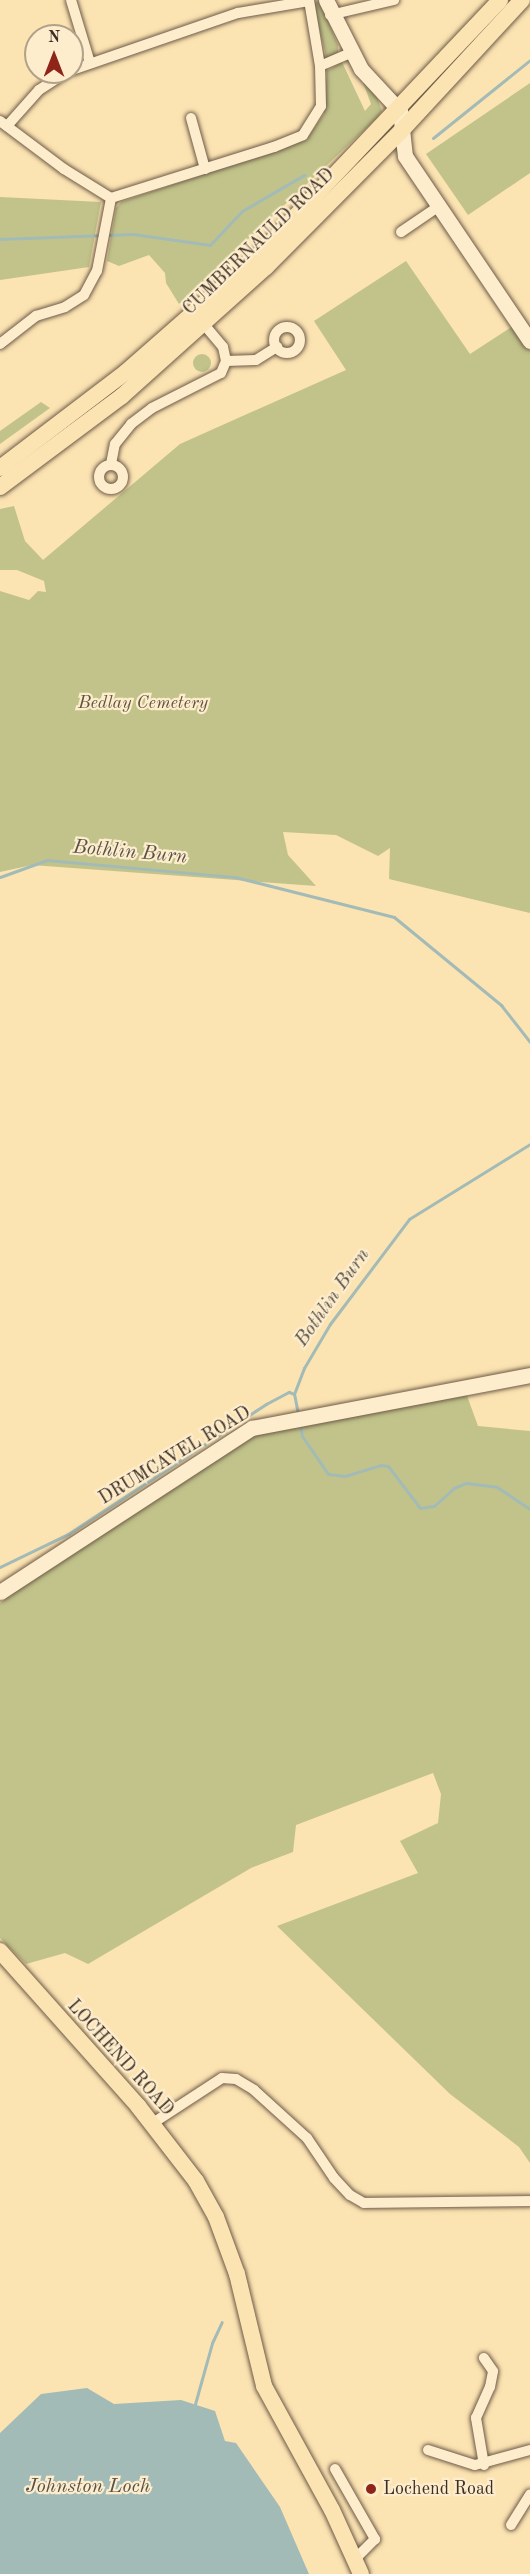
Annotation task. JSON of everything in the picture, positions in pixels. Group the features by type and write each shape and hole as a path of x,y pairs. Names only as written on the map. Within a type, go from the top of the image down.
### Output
{"main road":[{"name":"CUMBERNAULD ROAD","path":"0,487 122,396 400,111 500,0"},
{"name":"CUMBERNAULD ROAD","path":"0,468 266,267 402,130 522,0"},
{"name":"LOCHEND ROAD","path":"0,1951 153,2123 196,2181 216,2217 237,2274 264,2386 358,2566"}],"street":[{"path":"71,0 90,63"},
{"path":"48,84 4,124 63,169 111,198 303,135 319,115 321,106 320,66 309,0 238,13 84,65"},
{"path":"394,0 328,7 360,69 400,111 405,156 530,341"},
{"path":"320,66 351,53"},
{"path":"191,118 205,169"},
{"path":"0,344 36,316 65,307 84,295 97,271 111,198"},
{"path":"401,232 439,206"},
{"path":"111,464 115,444 124,430 152,408 214,380 226,361 223,347 199,318"},
{"path":"226,361 256,360 277,347"},
{"name":"DRUMCAVEL ROAD","path":"0,1592 252,1428 530,1375"},
{"path":"153,2123 222,2078 236,2079 254,2090 307,2138 334,2178 350,2195 364,2203 530,2201"},
{"path":"484,2358 493,2370 490,2387 476,2418 484,2465"},
{"path":"428,2450 459,2462 484,2465 527,2451 530,2464"},
{"name":"LOCHEND ROAD","path":"335,2469 375,2539 358,2566"},
{"path":"511,2525 530,2495"}],"green space":[{"path":"320,1 338,45 338,54 327,60 313,3"},
{"path":"342,62 365,111 371,104 361,77 375,92 382,111 179,304 166,283 165,273 149,255 119,266 107,261 116,208 121,202 306,140 324,114 327,71"},
{"path":"530,83 530,173 468,215 426,154"},
{"path":"0,197 101,202 89,267 0,280"},
{"name":"Bedlay Cemetery","path":"406,261 470,354 513,326 530,351 530,913 389,879 390,848 378,856 336,835 283,832 288,855 316,886 32,865 0,872 0,591 29,600 38,591 46,592 44,581 17,570 0,570 0,509 14,506 25,541 43,560 180,444 346,370 314,321"},
{"path":"202,354 208,357 211,363 208,369 202,372 196,369 193,363 196,357"},
{"path":"41,402 50,408 0,444 0,431"},
{"path":"466,1393 478,1426 530,1431 530,2163 519,2147 450,2094 277,1926 418,1873 400,1841 438,1823 441,1794 433,1773 296,1825 293,1852 251,1868 88,1964 65,1953 26,1964 0,1938 0,1603 89,1537 257,1434"}],"water":[{"name":"Johnston Loch","path":"87,2388 114,2404 181,2400 215,2411 225,2441 236,2443 280,2507 309,2574 0,2574 0,2433 41,2394"}],"waterway":[{"path":"433,138 530,60"},
{"path":"0,239 133,234 210,245 242,211 304,175"},
{"name":"Bothlin Burn","path":"0,877 47,860 235,877 394,917 501,1005 530,1042"},
{"name":"Bothlin Burn","path":"298,1414 294,1394 304,1368 330,1324 409,1219 530,1144"},
{"path":"0,1567 68,1534 266,1404 289,1392 294,1394"},
{"name":"Bothlin Burn","path":"300,1424 302,1436 328,1474 345,1476 380,1465 388,1466 420,1508 434,1506 454,1488 466,1483 497,1487 530,1509"},
{"path":"195,2404 212,2343 222,2322"}],"place":[{"name":"Lochend Road","path":"371,2489"}]}
